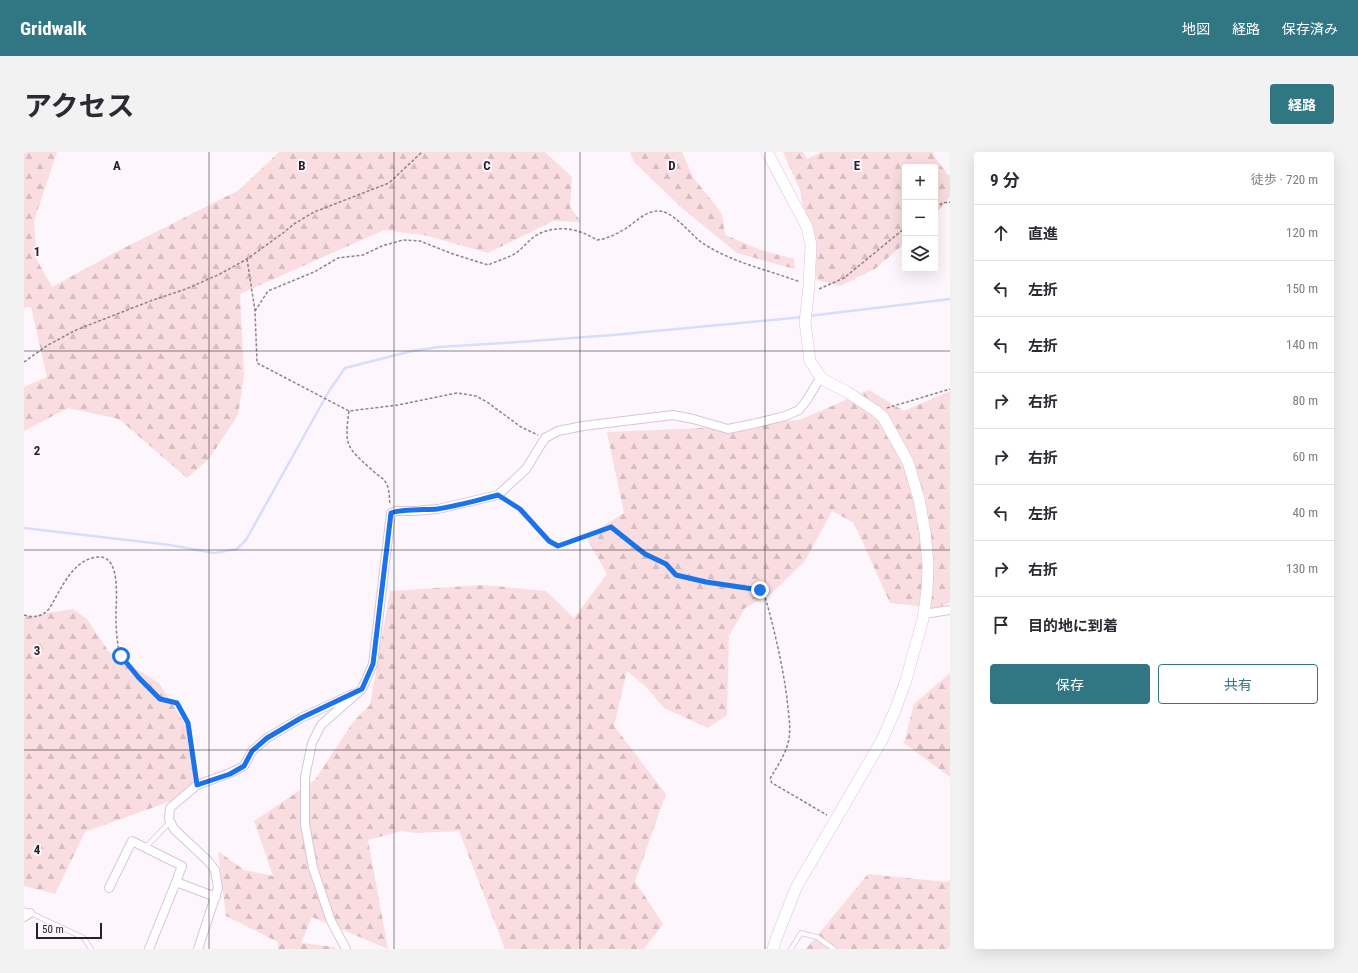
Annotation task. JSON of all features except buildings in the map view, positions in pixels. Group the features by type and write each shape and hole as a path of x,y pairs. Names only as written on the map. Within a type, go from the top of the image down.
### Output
{"street":[{"path":"767,152 807,227 810,245 809,290 805,322 810,361 822,379 847,392 876,411 883,418 908,462 919,500 925,532 928,565 927,590 920,634 896,708 882,740 796,888 773,949"},
{"path":"346,949 331,921 313,868 305,824 305,777 312,743 321,725 362,689 373,664 391,513 396,511 438,509 498,495 526,469 545,438 558,431 583,426 673,415 728,429 785,416 799,410 817,383 822,379"},
{"path":"924,614 950,610"},
{"path":"198,949 218,888 215,870 208,861 174,829 169,819 170,808 197,785 230,774 244,766 252,751 267,738 301,718 362,689"},
{"path":"109,888 132,841 182,866 149,949"},
{"path":"176,882 216,897"}],"lane":[{"path":"146,848 170,822"},
{"path":"26,913 84,938 91,949"},
{"path":"791,949 801,933 817,937 834,949"}],"path":[{"path":"24,362 48,345 76,330 220,274 246,259 294,224 314,212 389,183 422,152"},
{"path":"938,206 950,202"},
{"path":"255,311 268,291 314,272 338,258 362,255 403,240 420,241 452,254 488,265 516,253 534,237 548,230 573,229 597,240 602,240 607,239 623,230 646,214 656,211 664,211 700,242 729,258 755,268 785,276 809,290 844,278 902,230"},
{"path":"246,259 255,311 257,363 349,411 398,405 457,393 476,396 487,402 521,427 545,438"},
{"path":"876,411 950,389"},
{"path":"349,411 346,431 347,442 353,453 384,480 388,488 391,513"},
{"path":"498,495 520,509 549,541 558,546 611,527 645,554 666,564 676,575 706,582 760,590 764,593 774,628 784,676 789,714 789,738 786,751 770,779 772,783 836,820"},
{"path":"24,615 37,617 44,614 49,609 74,569 83,562 98,557 108,560 115,572 117,585 116,622 118,647 121,656 130,668 160,699 177,703 188,723 197,785"}],"green space":[{"path":"24,152 57,152 34,221 37,260 52,287 116,252 239,190 279,152 545,152 572,177 570,207 581,222 553,221 488,253 424,235 384,230 240,294 244,376 238,415 209,459 187,478 119,419 68,408 24,431 24,387 47,377 31,307 24,308"},
{"path":"630,152 682,152 693,177 722,214 725,235 761,250 794,259 795,269 737,253 683,209 634,162"},
{"path":"783,152 803,152 807,159 821,152 933,152 936,159 948,175 950,175 950,197 938,211 938,164 902,164 902,246 875,269 840,286 817,280 800,190"},
{"path":"869,390 904,411 950,391 950,603 935,608 890,603 854,523 832,511 805,561 772,593 745,608 729,636 727,715 708,728 664,708 646,687 627,671 614,726 666,794 635,881 663,924 644,949 505,949 459,831 417,833 401,831 368,840 388,949 312,917 301,943 334,947 337,949 278,949 278,942 226,916 218,851 244,870 273,876 254,821 315,780 353,722 370,705 390,591 483,585 546,591 574,618 607,574 586,537 624,513 607,432 701,428 799,420"},
{"path":"73,609 87,619 109,652 159,683 190,732 198,776 185,796 85,832 55,894 24,886 24,617"},
{"path":"950,673 950,777 904,743 914,704"},
{"path":"868,874 947,882 950,880 950,949 806,949"}],"waterway":[{"path":"809,316 950,299"},
{"path":"24,528 170,545 214,553 237,549 246,540 329,391 345,368 412,351 439,347 613,335 803,317"}],"route":[{"path":"121,656 139,678 160,699 177,703 188,723 197,785 230,774 244,766 252,751 267,738 301,718 362,689 373,664 391,513 396,511 438,509 498,495 520,509 549,541 558,546 611,527 645,554 666,564 676,575 706,582 760,590"}]}
